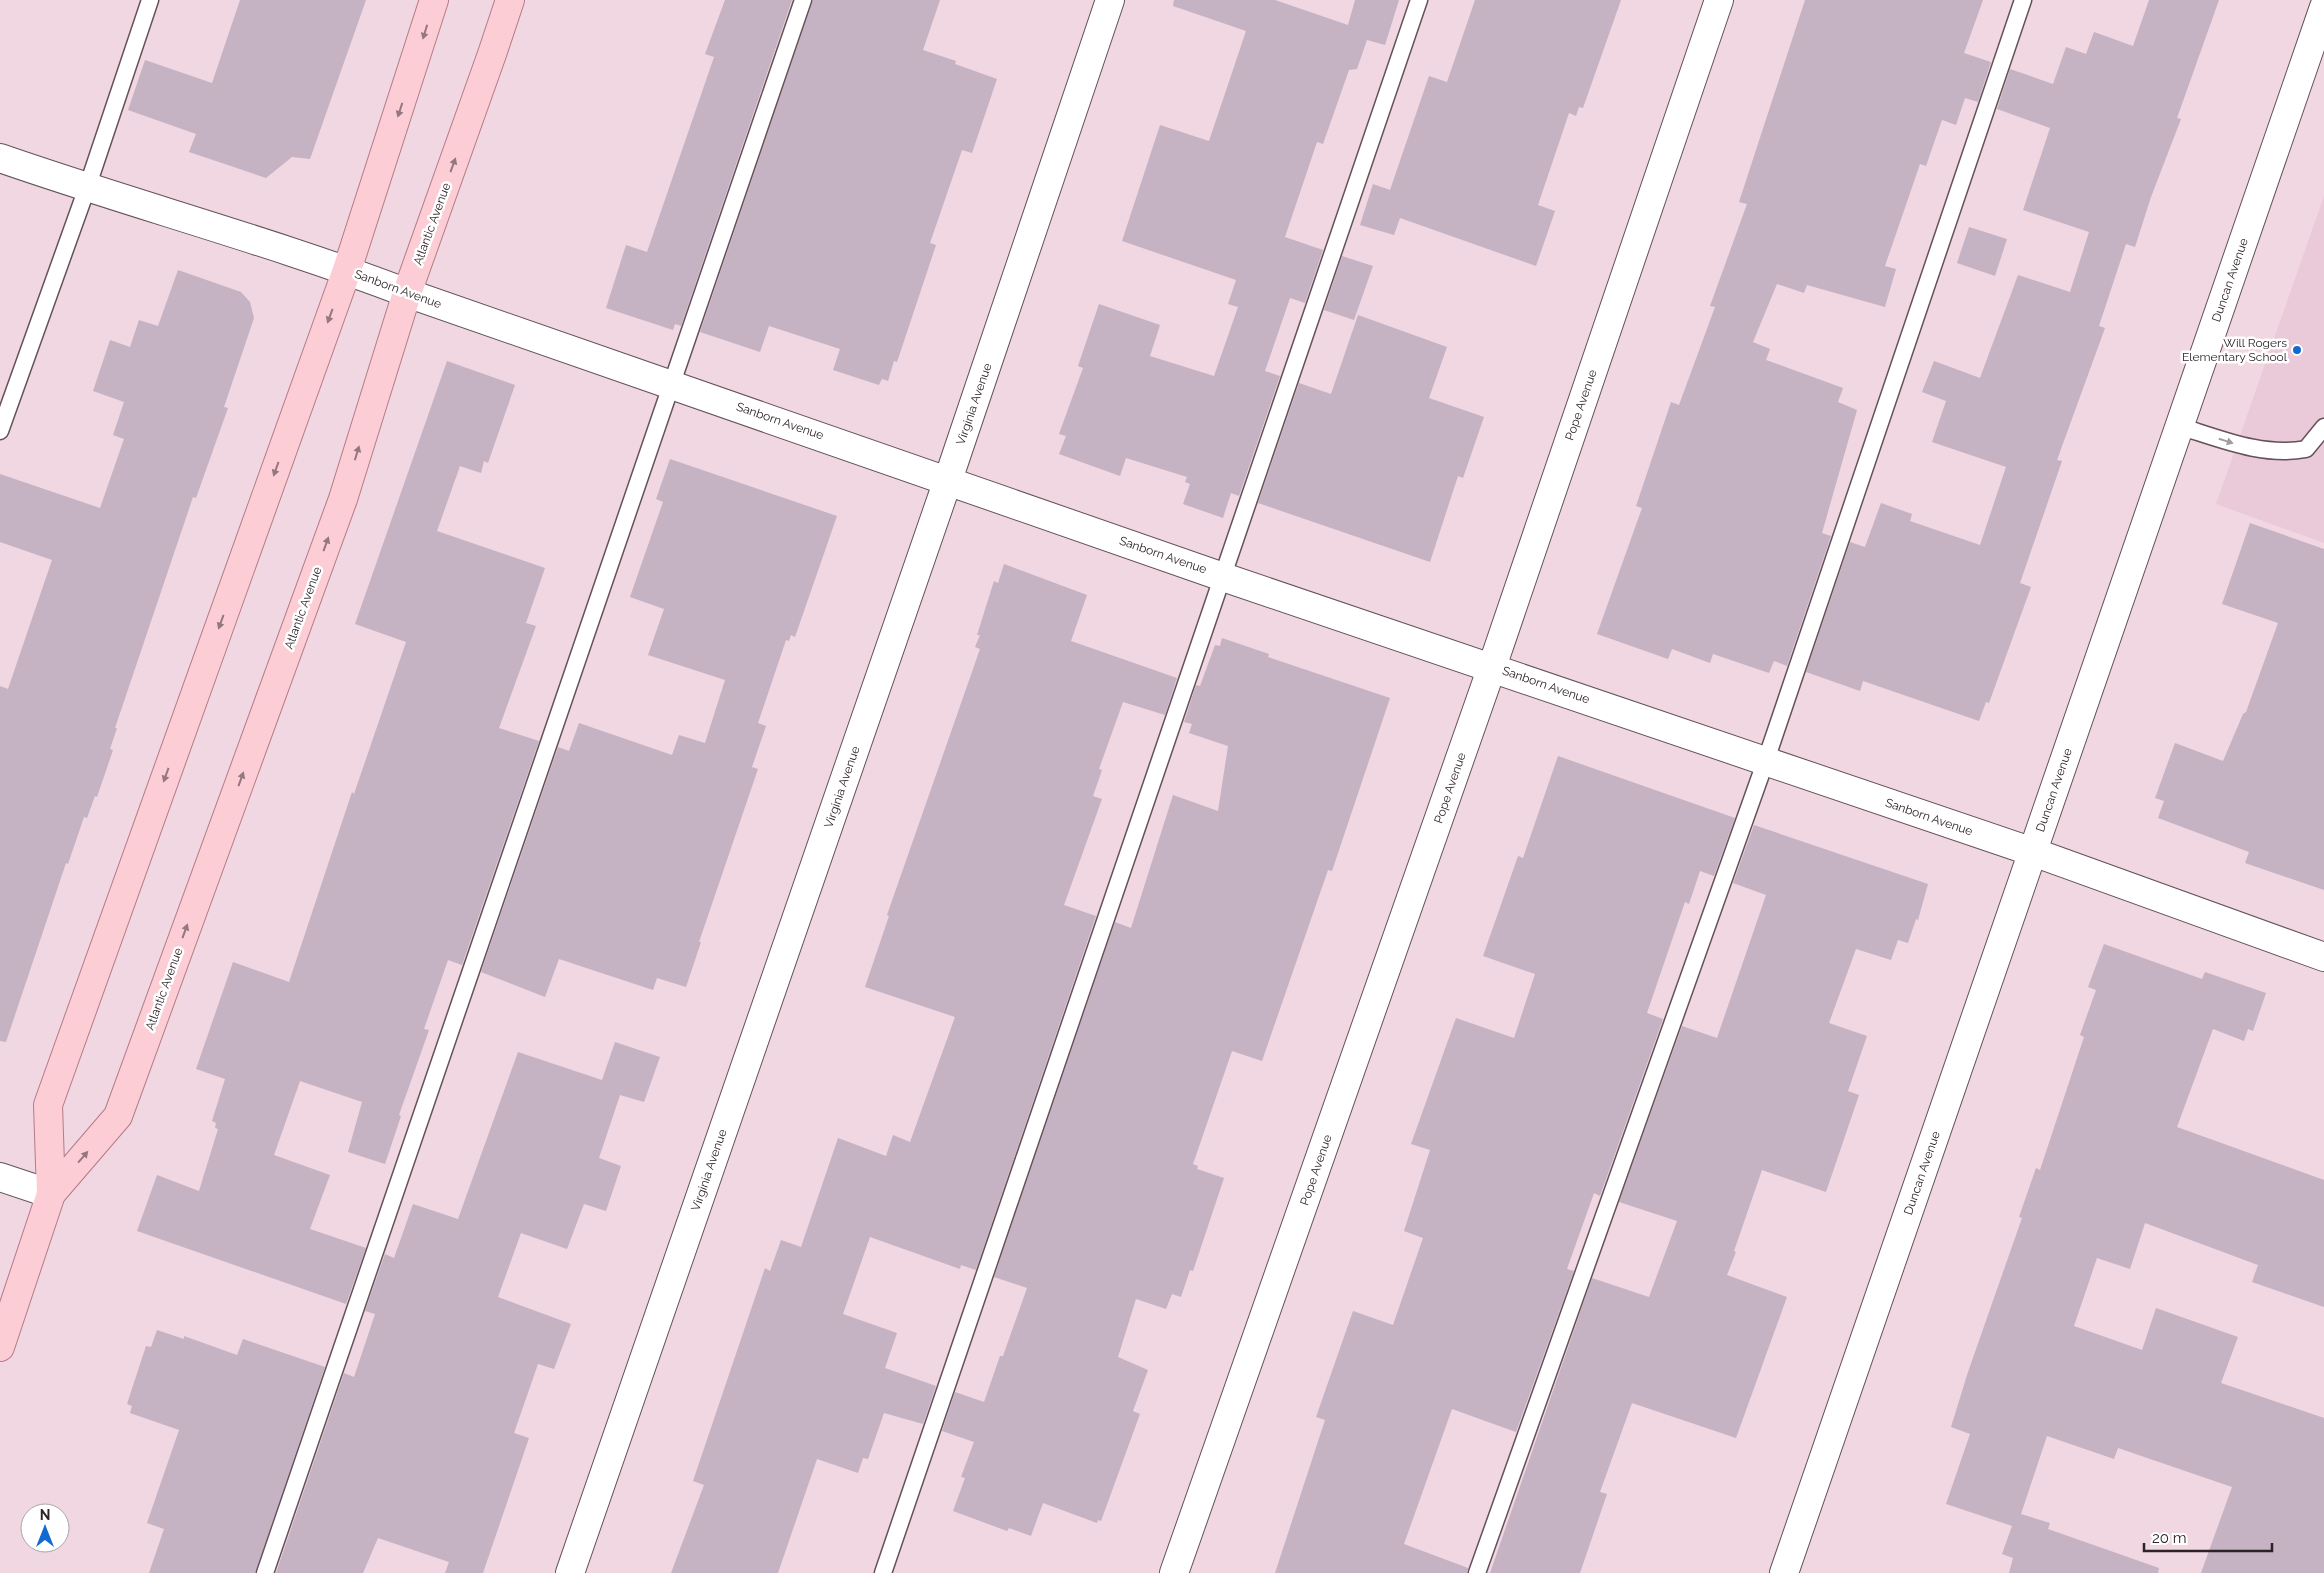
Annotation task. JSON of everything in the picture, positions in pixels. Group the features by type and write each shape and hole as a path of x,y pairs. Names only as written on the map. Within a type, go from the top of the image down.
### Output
{"main road":[{"name":"Atlantic Avenue","path":"0,1347 52,1194 48,1105 347,270 434,0"},
{"name":"Atlantic Avenue","path":"52,1194 118,1116 343,500 407,293 510,0"}],"street":[{"name":"Pope Avenue","path":"1174,1573 1492,667 1719,0"},
{"name":"Virginia Avenue","path":"570,1573 948,480 1104,2"},
{"name":"Duncan Avenue","path":"1784,1573 2324,7"},
{"name":"Sanborn Avenue","path":"0,158 87,188 347,270 407,293 1223,577 2033,852 2324,957"},
{"path":"0,1177 52,1194"}],"lane":[{"path":"0,430 87,188 150,0"},
{"path":"265,1573 670,383 803,0"},
{"path":"883,1573 1419,0"},
{"path":"1477,1573 1766,760 2023,0"},
{"path":"2180,426 2242,446 2285,453 2306,450 2324,427"}],"shaded area":[{"name":"Will Rogers Elementary School","path":"2324,196 2324,543 2216,504"}],"building":[{"path":"240,0 366,0 310,159 292,157 266,178 189,152 196,134 128,110 145,60 212,83"},
{"path":"725,0 792,0 681,326 675,324 673,330 606,308 626,245 647,252 714,57 705,54"},
{"path":"813,0 940,0 923,50 956,61 955,64 997,79 972,153 962,150 930,243 936,245 897,362 894,361 888,381 882,379 879,385 833,370 840,349 769,326 760,352 700,332"},
{"path":"1174,0 1275,0 1348,25 1355,0 1399,0 1385,45 1367,40 1357,69 1349,70 1323,144 1317,142 1285,237 1323,250 1305,303 1290,298 1265,371 1280,376 1239,496 1231,493 1223,518 1183,504 1190,484 1185,482 1187,477 1126,458 1120,476 1059,454 1066,436 1059,434 1083,368 1078,366 1099,304 1160,325 1150,356 1214,376 1238,307 1228,304 1236,280 1122,241 1160,125 1209,141 1246,31 1173,6"},
{"path":"1475,0 1621,0 1583,108 1579,107 1576,116 1569,113 1538,205 1555,211 1536,266 1400,218 1394,235 1360,225 1373,184 1390,190 1429,76 1447,82"},
{"path":"1805,0 1983,0 1964,53 1991,62 1978,102 1965,98 1956,125 1942,120 1926,166 1920,164 1885,266 1896,269 1885,307 1807,285 1804,293 1777,284 1753,342 1770,349 1766,360 1843,388 1838,402 1857,410 1822,533 1831,536 1787,666 1774,661 1769,673 1713,654 1710,663 1672,649 1668,659 1597,634 1642,508 1636,506 1671,402 1679,405 1715,307 1710,306 1747,204 1739,202"},
{"path":"2149,0 2219,0 2177,118 2181,119 2151,197 2135,247 2126,244 2099,326 2105,328 2057,460 2062,461 2020,583 2031,587 1989,703 1986,702 1979,721 1863,681 1860,691 1806,672 1850,542 1865,547 1881,503 1912,514 1910,521 1980,545 2006,467 1932,442 1946,401 1922,392 1934,361 1980,378 2018,275 2070,292 2089,232 2023,210 2050,128 1997,109 2010,69 2053,84 2066,47 2086,54 2094,32 2133,46"},
{"path":"1969,227 2007,239 1995,276 1957,263"},
{"path":"1342,256 1373,266 1354,320 1324,310"},
{"path":"178,270 241,292 250,302 254,318 224,407 228,408 196,498 193,497 115,728 117,728 110,749 113,750 97,797 95,796 87,818 84,817 68,864 66,863 6,1042 0,1041 0,686 8,689 52,560 0,542 0,474 100,508 124,439 113,435 124,402 93,391 110,340 130,347 139,320 158,326"},
{"path":"1358,315 1447,347 1429,398 1484,417 1463,478 1458,476 1430,562 1258,503 1299,383 1331,394"},
{"path":"447,361 515,385 488,463 484,461 481,473 460,466 437,531 545,568 526,623 536,626 499,728 539,741 462,965 448,960 424,1029 429,1030 399,1115 401,1116 385,1164 348,1152 362,1102 300,1081 274,1155 330,1175 310,1229 366,1248 346,1304 137,1231 157,1175 199,1191 218,1129 215,1128 216,1123 212,1121 225,1079 196,1069 233,962 289,982 352,792 354,794 406,642 355,624"},
{"path":"670,459 837,516 795,637 791,635 789,641 786,640 758,723 766,726 752,767 758,769 699,942 701,942 686,987 657,978 653,990 559,959 545,997 481,972 558,747 569,751 579,723 672,755 679,735 705,743 725,680 648,655 664,609 630,597 663,502 656,499"},
{"path":"2250,523 2324,549 2324,890 2245,863 2249,852 2158,818 2164,801 2155,798 2175,743 2223,761 2243,714 2246,712 2278,623 2222,604"},
{"path":"1004,564 1087,595 1071,641 1177,678 1165,715 1123,702 1099,769 1102,770 1093,796 1102,799 1064,905 1096,916 976,1270 961,1265 960,1269 870,1237 843,1314 897,1333 885,1368 936,1386 923,1424 884,1413 868,1459 863,1458 858,1473 817,1459 778,1573 671,1573 704,1485 693,1481 765,1268 770,1271 781,1240 801,1247 838,1138 886,1156 893,1135 910,1142 955,1017 865,987 889,916 887,915 980,649 975,647 980,635 977,635 994,581 998,583"},
{"path":"1222,638 1269,654 1268,657 1390,698 1332,871 1328,870 1262,1061 1232,1051 1193,1164 1198,1166 1197,1169 1224,1178 1193,1271 1190,1270 1181,1297 1172,1294 1166,1309 1136,1299 1118,1357 1148,1370 1133,1411 1140,1414 1101,1521 1098,1520 1097,1523 1043,1503 1031,1536 1009,1528 1007,1531 953,1511 965,1478 961,1477 974,1442 942,1431 955,1392 984,1402 1000,1356 1003,1356 1027,1288 994,1277 1115,922 1131,928 1173,795 1218,811 1228,746 1189,733 1192,724 1184,722 1196,685 1200,686 1215,645 1220,646"},
{"path":"1558,756 1735,818 1714,876 1700,871 1689,904 1685,902 1647,1013 1663,1019 1600,1196 1594,1193 1567,1269 1574,1271 1516,1432 1452,1409 1404,1544 1468,1568 1467,1573 1275,1573 1325,1420 1316,1417 1353,1311 1393,1325 1423,1238 1404,1231 1430,1150 1411,1144 1456,1018 1514,1038 1535,974 1483,956 1518,856 1523,858"},
{"path":"1754,825 1928,884 1918,920 1916,919 1908,943 1898,940 1891,960 1856,949 1829,1023 1867,1036 1848,1091 1859,1095 1826,1192 1762,1170 1727,1275 1787,1297 1736,1438 1632,1403 1600,1492 1607,1494 1580,1573 1490,1573 1592,1278 1649,1297 1677,1221 1619,1202 1682,1026 1717,1038 1766,895 1733,883"},
{"path":"2104,944 2202,979 2205,972 2266,993 2253,1031 2248,1029 2244,1041 2213,1029 2177,1127 2324,1180 2324,1307 2252,1282 2258,1265 2145,1223 2130,1269 2097,1258 2074,1326 2142,1350 2156,1308 2238,1337 2221,1383 2324,1418 2324,1573 2201,1573 2232,1487 2118,1448 2114,1459 2047,1436 2021,1514 2050,1523 2048,1529 2159,1568 2158,1573 2009,1573 2013,1558 2002,1554 2012,1526 1946,1504 1970,1434 1951,1427 1968,1372 2022,1218 2019,1217 2036,1168 2040,1170 2084,1037 2080,1035 2096,990 2088,987"},
{"path":"615,1042 660,1057 644,1102 620,1095 599,1158 621,1166 606,1211 584,1204 567,1249 521,1233 498,1297 571,1324 554,1369 538,1364 514,1433 529,1438 483,1573 445,1573 449,1562 378,1538 363,1573 276,1573 344,1373 354,1377 375,1314 365,1311 385,1254 394,1258 413,1204 458,1219 518,1052 602,1080"},
{"path":"157,1330 184,1339 184,1336 237,1355 243,1339 325,1367 255,1573 149,1573 164,1529 147,1523 179,1430 130,1413 132,1406 127,1404 146,1346 151,1347"}],"place":[{"name":"Will Rogers Elementary School","path":"2297,350"}]}
